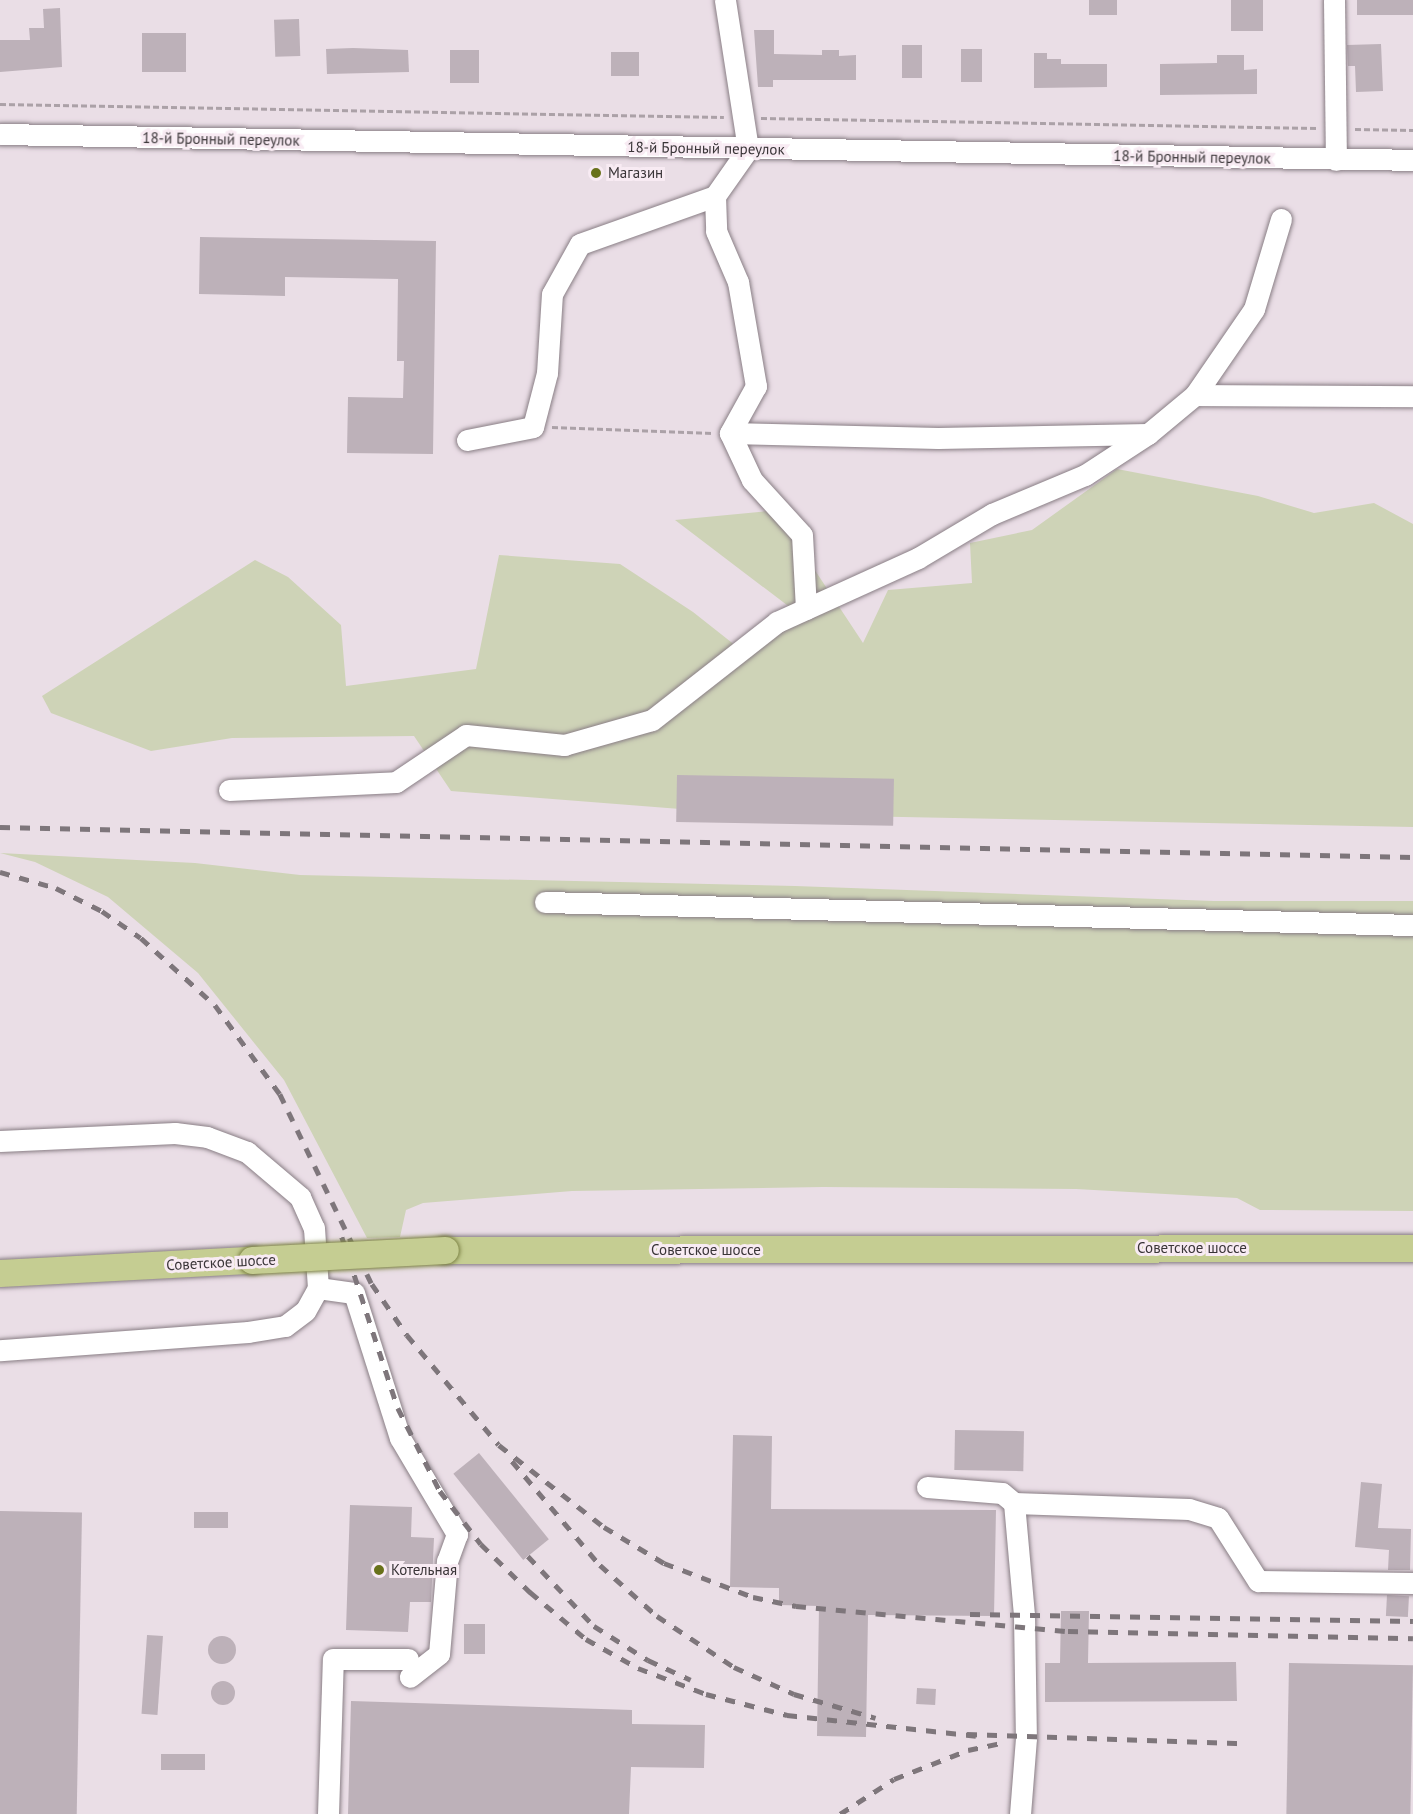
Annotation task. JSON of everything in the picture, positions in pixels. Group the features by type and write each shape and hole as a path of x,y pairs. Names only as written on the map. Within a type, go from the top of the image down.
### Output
{"main road":[{"name":"Советское шоссе","path":"0,1273 445,1250 1413,1248"}],"street":[{"path":"467,440 533,427 547,373 552,294 580,244 715,196 748,149 725,0"},
{"path":"1335,0 1336,159"},
{"name":"18-й Бронный переулок","path":"0,134 1413,160"},
{"path":"715,196 716,231 738,282 756,386 730,433"},
{"path":"229,790 396,782 466,735 564,745 652,720 777,622 918,558 992,514 1085,475 1148,434 1195,395 1254,309 1281,219"},
{"path":"1195,395 1413,396"},
{"path":"730,433 938,438 1148,434"},
{"path":"730,433 752,480 802,535 806,609"},
{"path":"545,902 1413,925"},
{"path":"0,1141 175,1133 207,1137 248,1152 300,1197 314,1228 318,1288 305,1311 285,1326 248,1332 0,1350"},
{"path":"318,1288 354,1293 400,1438 457,1534 447,1561 439,1654 409,1668 333,1659 328,1814"},
{"path":"927,1487 1002,1493 1014,1503 1189,1509 1218,1518 1258,1581 1413,1583"},
{"path":"1014,1503 1024,1615 1026,1738 1020,1814"}],"path":[{"path":"0,104 1413,130"},
{"path":"533,427 730,433"}],"green space":[{"path":"1117,469 1258,496 1314,513 1374,503 1413,524 1413,827 744,814 451,791 414,736 232,738 151,751 51,713 42,696 255,560 288,577 341,625 346,686 476,669 499,555 620,564 693,612 750,657 800,615 675,520 768,511 789,531 863,643 888,590 972,583 970,543 1032,530"},
{"path":"0,853 195,863 300,875 795,886 1214,901 1413,901 1413,1211 1260,1210 1237,1198 1076,1189 823,1187 572,1191 423,1203 406,1210 400,1237 367,1238 284,1080 198,973 108,897 35,862"}],"building":[{"path":"1089,0 1117,0 1117,15 1089,15"},
{"path":"1231,0 1263,0 1263,31 1231,31"},
{"path":"1357,0 1413,0 1413,15 1357,15"},
{"path":"60,8 62,67 0,72 0,40 30,40 29,28 44,28 43,9"},
{"path":"299,19 300,56 275,57 274,20"},
{"path":"754,30 774,30 774,54 822,55 822,50 839,50 839,56 856,55 856,80 773,80 773,87 758,87"},
{"path":"142,33 186,33 186,72 142,72"},
{"path":"1381,44 1383,91 1356,92 1355,66 1348,66 1347,45"},
{"path":"902,45 922,45 922,78 902,78"},
{"path":"326,49 408,50 409,72 327,74"},
{"path":"961,49 982,49 982,82 961,82"},
{"path":"450,50 479,50 479,83 450,83"},
{"path":"611,52 639,52 639,76 611,76"},
{"path":"1034,53 1047,53 1047,59 1061,59 1061,64 1107,64 1107,87 1034,88"},
{"path":"1217,55 1244,55 1244,70 1257,69 1257,94 1160,95 1160,64 1217,63"},
{"path":"200,237 436,241 433,454 347,453 348,397 403,398 404,361 397,361 398,279 285,277 285,296 199,294"},
{"path":"677,775 894,779 893,826 676,822"},
{"path":"955,1430 1024,1431 1023,1471 954,1470"},
{"path":"733,1435 772,1436 771,1509 996,1510 994,1616 868,1615 866,1737 817,1736 819,1606 779,1605 779,1588 730,1587"},
{"path":"479,1453 549,1539 523,1560 453,1474"},
{"path":"1361,1482 1382,1484 1378,1528 1411,1529 1410,1570 1388,1570 1389,1550 1355,1547"},
{"name":"Котельная","path":"350,1505 412,1507 411,1537 434,1538 431,1602 410,1602 408,1632 346,1630"},
{"path":"0,1511 82,1512 77,1814 0,1814"},
{"path":"194,1512 228,1512 228,1528 194,1528"},
{"path":"1387,1595 1409,1596 1408,1617 1386,1616"},
{"path":"1061,1611 1089,1611 1088,1663 1236,1662 1237,1701 1045,1702 1045,1663 1060,1663"},
{"path":"464,1624 485,1624 485,1654 464,1654"},
{"path":"147,1635 163,1636 157,1715 141,1714"},
{"path":"222,1636 232,1640 236,1650 232,1660 222,1664 212,1660 208,1650 212,1640"},
{"path":"1289,1663 1413,1665 1410,1814 1286,1814"},
{"path":"223,1681 228,1682 234,1688 234,1698 228,1704 223,1705 218,1704 212,1698 211,1693 212,1688 218,1682"},
{"path":"917,1688 936,1689 935,1705 916,1704"},
{"path":"351,1701 632,1710 632,1724 705,1725 704,1768 631,1767 629,1814 348,1814"},
{"path":"161,1754 205,1754 205,1770 161,1770"}],"railway":[{"path":"0,827 1413,857"},
{"path":"0,872 56,888 102,911 141,938 215,1005 280,1094 372,1284 407,1335 499,1445 604,1527 664,1563 753,1597 796,1606 1068,1631 1413,1638"},
{"path":"342,1237 398,1408 440,1491 481,1544 530,1592 586,1639 638,1668 706,1694 787,1715 976,1736"},
{"path":"512,1461 600,1565 657,1616 734,1667 794,1694 876,1718"},
{"path":"528,1556 594,1626 648,1660 691,1680"},
{"path":"970,1614 1413,1621"},
{"path":"967,1734 1243,1743"},
{"path":"840,1814 894,1779 968,1750 1005,1742"}],"place":[{"name":"Магазин","path":"596,173"},
{"name":"Котельная","path":"379,1570"}]}
